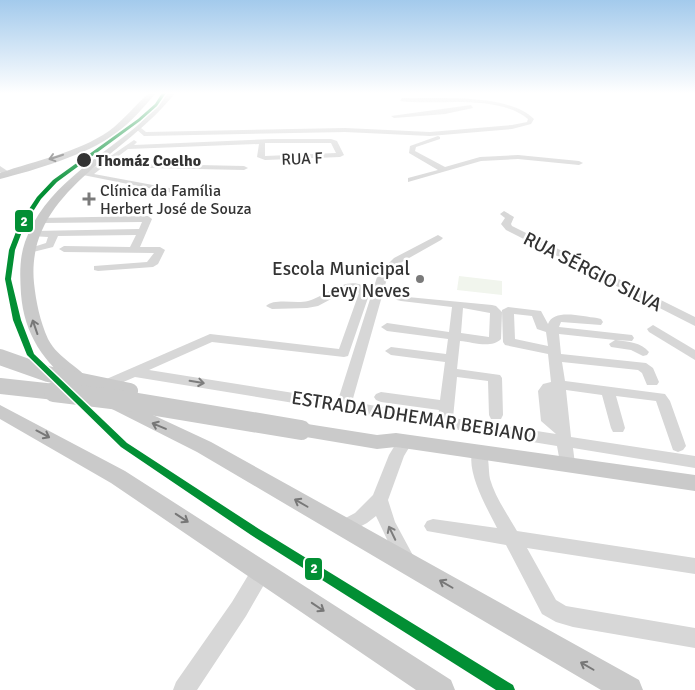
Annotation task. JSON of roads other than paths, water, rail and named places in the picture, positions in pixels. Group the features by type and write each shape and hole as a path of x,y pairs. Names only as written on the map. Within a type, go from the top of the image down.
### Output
{"main road":[{"path":"2,173 74,151 102,139 120,125"},
{"path":"146,125 141,131 68,184 54,199 38,227 29,250 26,281 35,329 48,352 66,371 124,409 204,447 629,690"},
{"name":"ESTRADA ADHEMAR BEBIANO","path":"0,357 31,369 79,382 379,433 401,441"},
{"name":"ESTRADA ADHEMAR BEBIANO","path":"0,386 120,400 377,442 401,441 695,483"},
{"path":"0,411 118,477 262,570 441,690"}],"street":[{"path":"198,196 87,174 128,147 141,131 259,130 302,132 345,130 383,133 440,133 517,125"},
{"path":"252,151 294,142 302,132"},
{"path":"440,133 440,138 419,143 410,149 414,156 444,170"},
{"name":"RUA F","path":"262,150 268,159 337,156 337,148 294,142"},
{"path":"128,147 161,150 262,150"},
{"path":"161,150 166,155 223,152"},
{"path":"411,180 471,160 524,158 579,163"},
{"path":"103,165 244,168"},
{"name":"RUA SÉRGIO SILVA","path":"504,214 510,217 506,224 509,228 695,322"},
{"path":"38,227 148,219 134,249"},
{"path":"38,227 54,234 142,232"},
{"path":"29,250 50,245 54,234"},
{"path":"344,405 383,274 398,260 438,238"},
{"path":"64,249 156,249 160,252 154,262 149,265 98,268"},
{"path":"93,390 210,338 338,354 346,351 365,292 362,288 343,288 308,306 272,306"},
{"path":"387,327 494,341 496,310 458,309 401,302"},
{"path":"382,397 446,413 458,309"},
{"path":"643,352 631,346 552,333 540,325 537,314 508,311 509,342 555,354 641,366 648,370 652,382"},
{"path":"558,385 552,333 555,321 559,318 596,322"},
{"path":"653,329 694,357"},
{"path":"552,333 628,338"},
{"path":"391,351 452,365 495,378 496,415"},
{"name":"ESTRADA ADHEMAR BEBIANO","path":"132,372 344,405 446,413 695,462"},
{"path":"567,464 563,435 548,421 545,391 548,387 558,385 662,398 678,446"},
{"path":"608,391 618,428"},
{"path":"344,527 367,515 380,502 401,441"},
{"path":"479,452 482,480 549,607 555,612 573,618 695,638"},
{"path":"380,502 387,523 408,562"},
{"path":"433,526 695,566"},
{"path":"184,690 239,609 262,570"}],"place":[{"name":"Thomáz Coelho","path":"84,160"},
{"name":"Clínica da Família Herbert José de Souza","path":"89,199"},
{"name":"Escola Municipal Levy Neves","path":"420,279"}]}
